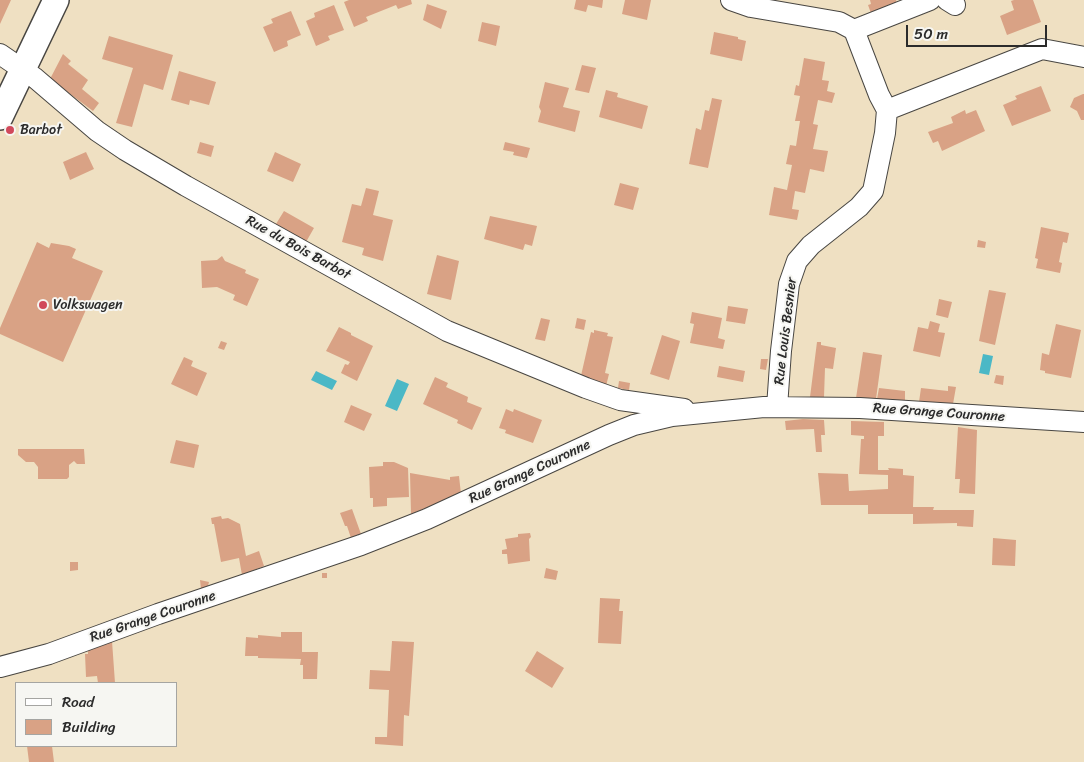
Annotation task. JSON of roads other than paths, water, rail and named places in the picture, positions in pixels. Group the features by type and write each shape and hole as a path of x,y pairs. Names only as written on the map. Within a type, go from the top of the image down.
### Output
{"street":[{"path":"0,117 56,0"},
{"path":"731,0 751,7 839,22 854,30 879,95 887,110 1042,49 1084,57"},
{"path":"854,30 930,0"},
{"name":"Rue du Bois Barbot","path":"0,54 24,70 97,131 125,150 438,326 620,400 704,412"},
{"name":"Rue Louis Besnier","path":"777,407 789,284 797,261 811,245 859,207 873,191 885,134 887,110"},
{"path":"620,400 632,417 634,425"},
{"name":"Rue Grange Couronne","path":"0,667 49,654 158,614 361,545 427,519 634,425 672,416 777,407 860,408 1084,422"}],"water":[{"path":"983,354 993,356 989,375 979,373"},
{"path":"316,371 337,381 332,390 311,380"},
{"path":"397,379 409,384 397,411 385,406"}],"place":[{"name":"Barbot","path":"10,130"},
{"name":"Volkswagen","path":"43,305"}]}
